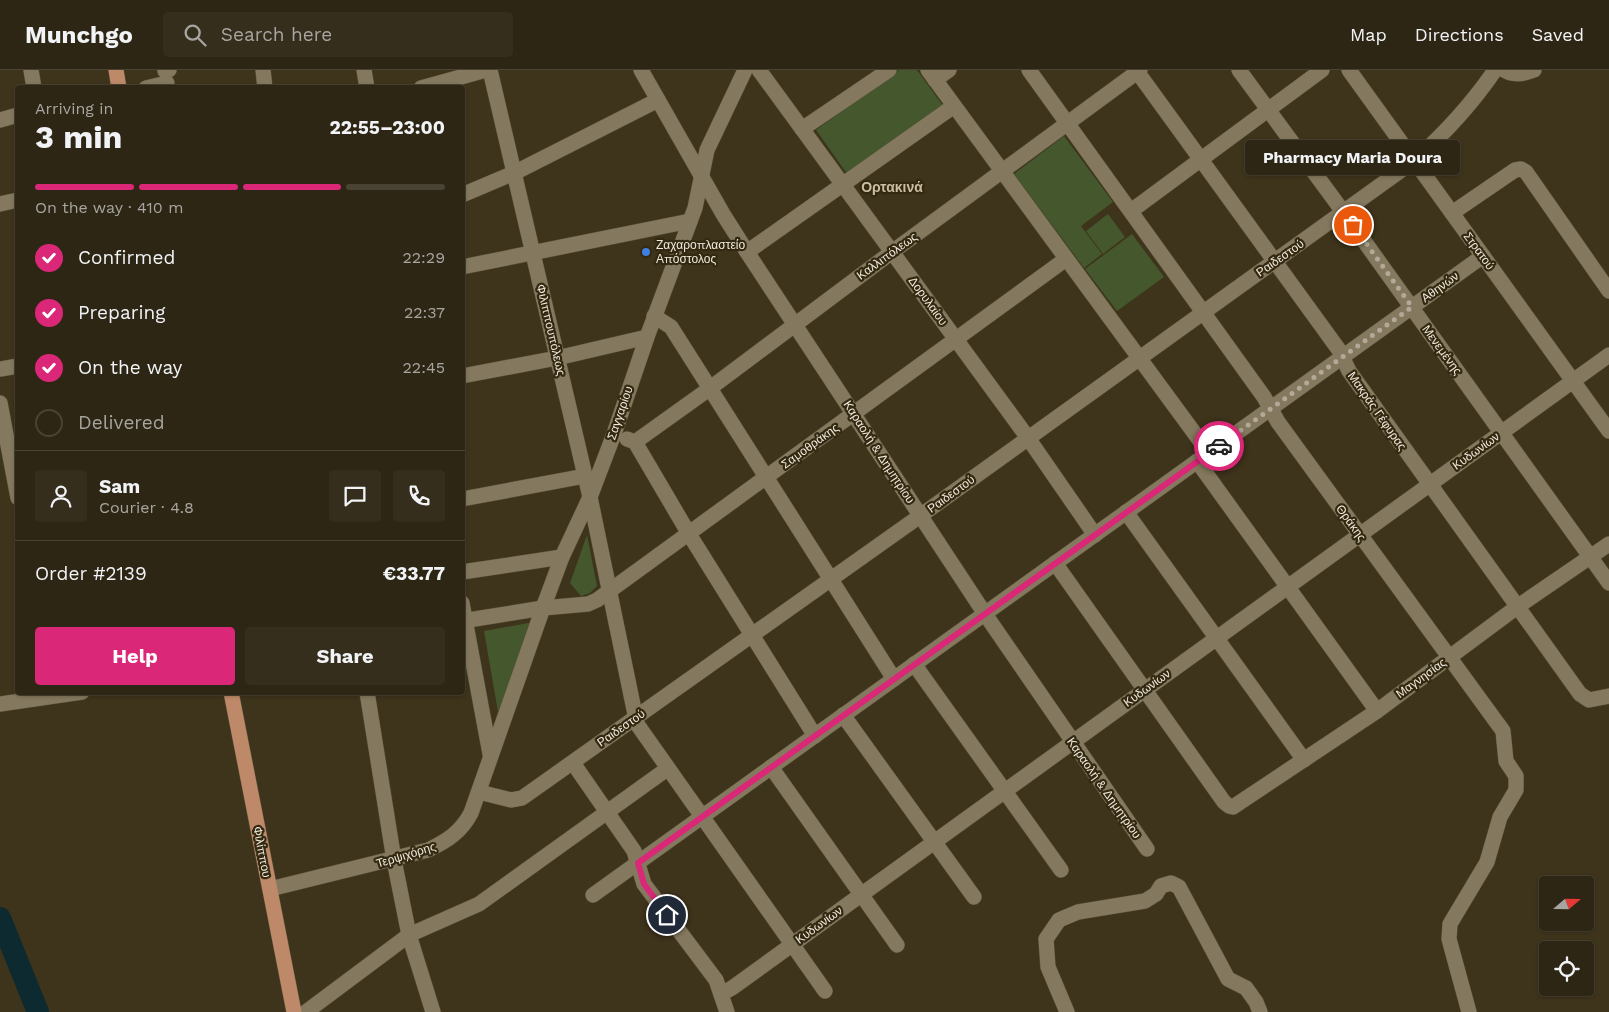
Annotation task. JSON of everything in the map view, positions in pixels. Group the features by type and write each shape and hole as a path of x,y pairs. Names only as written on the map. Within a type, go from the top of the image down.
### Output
{"main road":[{"path":"116,70 118,85"},
{"name":"Φιλίππου","path":"232,695 294,1012"}],"street":[{"path":"31,70 34,85"},
{"path":"263,70 265,85"},
{"path":"364,70 366,85"},
{"path":"432,85 488,70"},
{"name":"Φιλιππουπόλεως","path":"488,70 590,497 635,718 640,730 667,769 825,991"},
{"name":"Καραολή & Δημητρίου","path":"641,70 701,176 747,252 985,614 1148,849"},
{"name":"Σαγγαρίου","path":"491,756 562,557 590,497 614,434 654,316 690,222 697,201 704,158 711,138 745,70"},
{"name":"Δορυλαίου","path":"759,70 1028,438 1095,535"},
{"path":"802,129 889,70"},
{"path":"949,70 932,75 1139,358 1287,587 1376,711"},
{"name":"Θράκης","path":"1029,70 1264,397 1270,409 1360,535 1503,731 1506,760 1516,776 1516,790 1500,817 1487,862 1450,924 1449,939 1469,1012"},
{"name":"Μενεμένης","path":"1239,70 1412,307 1609,583"},
{"path":"1131,211 1322,70"},
{"name":"Στρατού","path":"1349,70 1609,431"},
{"name":"Ραιδεστού","path":"478,792 516,800 572,763 753,635 1414,161 1440,138 1482,89 1495,70"},
{"path":"1504,70 1509,73 1521,74 1534,70"},
{"name":"Καλλιπόλεως","path":"635,442 1138,71"},
{"name":"Μακράς Γέφυρας","path":"1138,71 1339,350 1349,371 1580,694 1587,700 1609,696"},
{"path":"151,85 167,76"},
{"path":"465,194 514,173 658,100"},
{"path":"747,252 954,106"},
{"path":"0,120 15,116"},
{"path":"1452,213 1515,170 1521,168 1526,172 1609,291"},
{"path":"0,204 15,201"},
{"path":"465,266 690,222"},
{"name":"Αθηνών","path":"593,895 1483,256"},
{"name":"Σαμοθράκης","path":"465,621 543,608 588,604 610,591 1066,259"},
{"path":"654,316 671,327 894,679"},
{"path":"465,375 557,358 647,337"},
{"name":"Κυδωνίων","path":"721,994 792,945 1609,355"},
{"path":"0,369 15,366"},
{"path":"0,403 15,482"},
{"path":"614,434 635,442 689,534 815,736"},
{"path":"465,498 585,476"},
{"path":"1126,512 1304,760"},
{"name":"Μαγνησίας","path":"1145,690 1224,802 1229,806 1238,805 1376,711 1518,607 1609,544"},
{"path":"465,572 562,557"},
{"path":"1055,563 1145,690"},
{"path":"465,626 491,756"},
{"path":"914,664 1062,870"},
{"path":"0,704 47,695"},
{"path":"366,695 394,860 409,935 433,1012"},
{"path":"843,715 974,897"},
{"name":"Τερψιχόρης","path":"270,889 394,860 428,850 443,843 456,834 471,814 491,756"},
{"path":"572,763 634,851 644,884 714,977 727,1012"},
{"path":"771,767 897,945"},
{"path":"306,1012 409,935 478,904 667,769"},
{"path":"1067,1012 1048,967 1046,939 1059,920 1078,912 1145,901 1156,894 1161,886 1171,883 1179,887 1228,979 1246,988 1256,1002 1260,1012"}],"green space":[{"path":"899,70 917,70 944,107 848,175 816,130"},
{"path":"1064,136 1113,202 1081,226 1102,254 1084,268 1014,174"},
{"path":"1108,214 1125,237 1103,254 1086,231"},
{"path":"1132,234 1164,277 1117,311 1085,269"},
{"path":"587,535 597,586 590,593 581,596 570,583"},
{"path":"534,622 498,712 484,631"}],"waterway":[{"path":"0,918 38,1012"}],"way so far":[{"path":"1219,446 1412,307 1353,225"}],"place":[{"name":"Pharmacy Maria Doura","path":"1353,225"},
{"name":"Ζαχαροπλαστείο Απόστολος","path":"646,252"}],"district":[{"name":"Ορτακινά","path":"892,187"}],"route":[{"path":"667,915 644,884 638,863 1219,446"}]}
